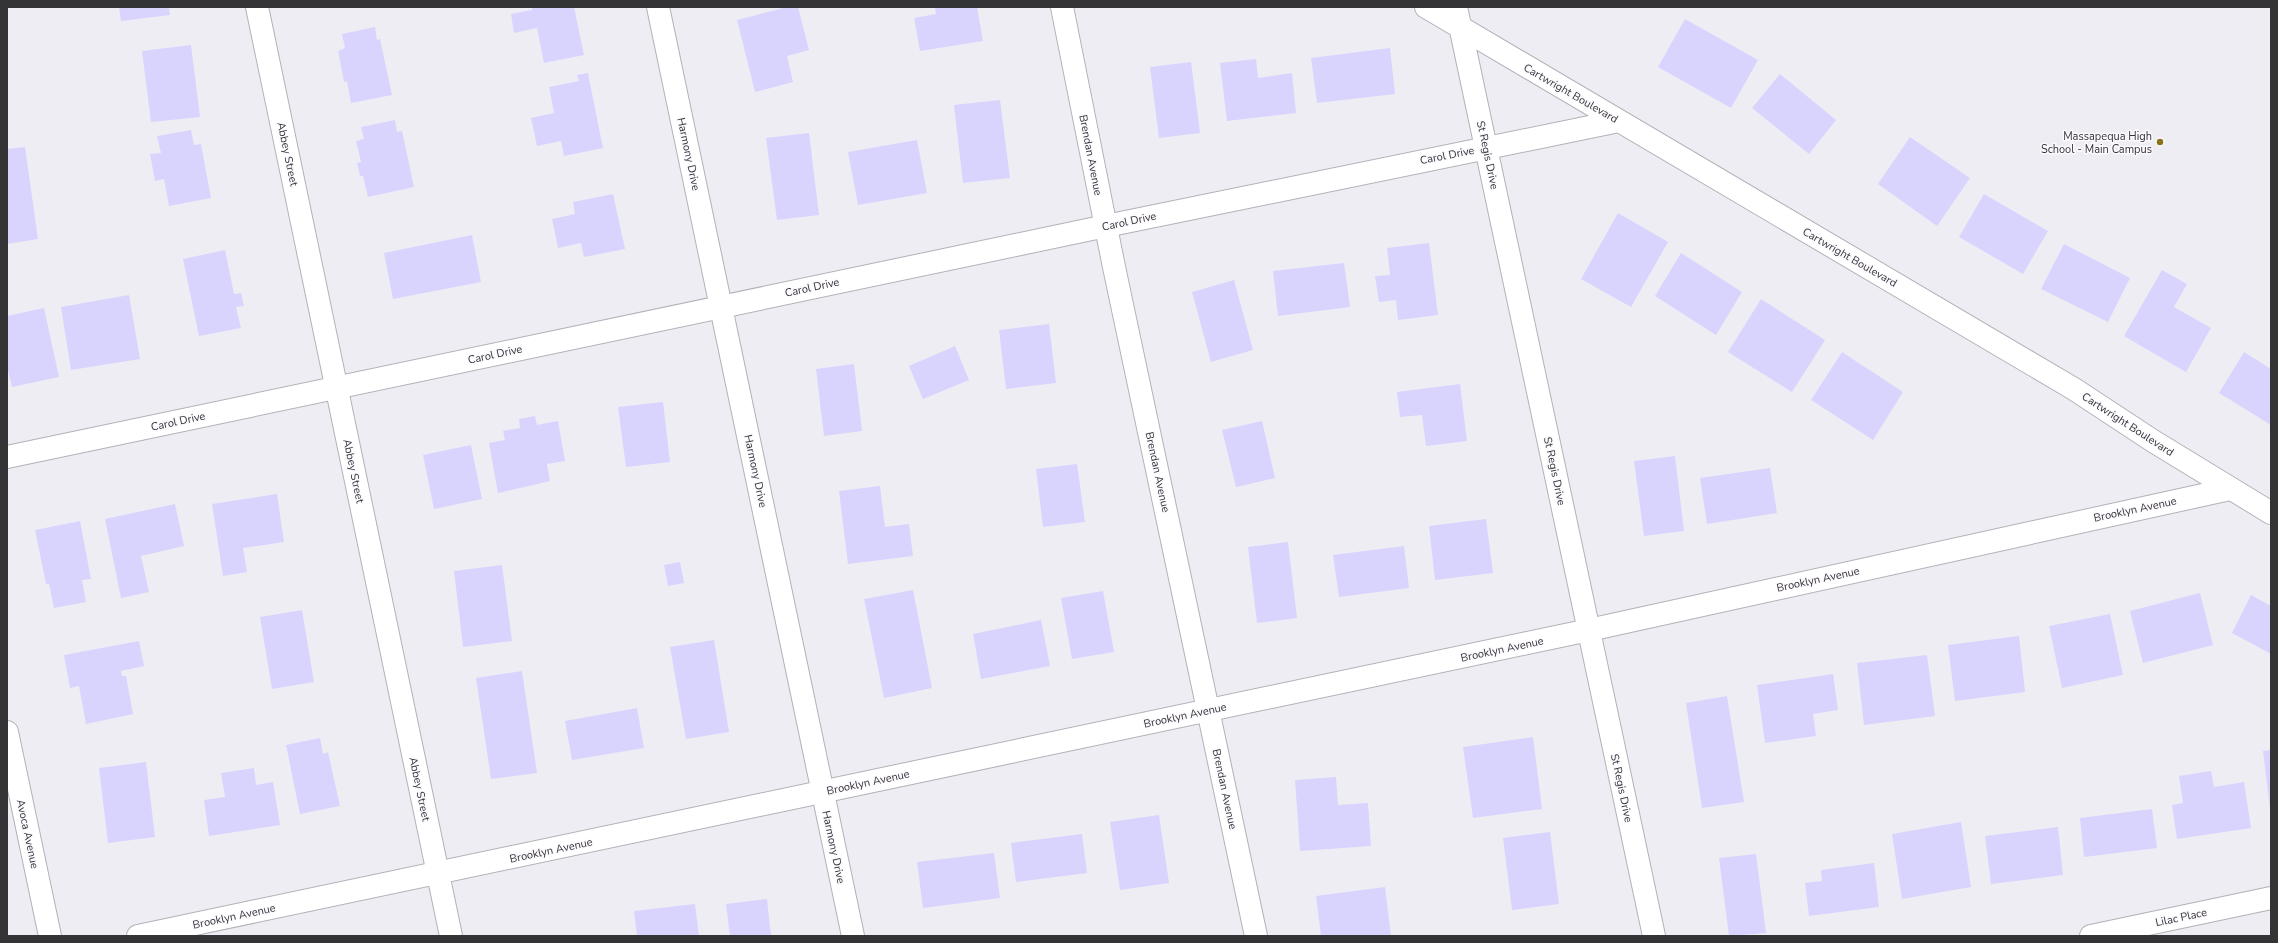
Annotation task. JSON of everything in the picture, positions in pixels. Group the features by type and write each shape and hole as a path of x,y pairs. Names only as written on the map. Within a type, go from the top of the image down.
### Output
{"street":[{"name":"Abbey Street","path":"257,7 451,936"},
{"name":"Harmony Drive","path":"658,7 853,936"},
{"name":"Brendan Avenue","path":"1062,7 1106,226 1256,936"},
{"name":"Cartwright Boulevard","path":"1426,7 2074,389 2271,513"},
{"name":"St Regis Drive","path":"1456,7 1654,936"},
{"name":"Carol Drive","path":"7,457 1106,226 1619,121"},
{"name":"Brooklyn Avenue","path":"138,936 438,874 1589,630 2230,488"},
{"name":"Avoca Avenue","path":"7,732 50,936"},
{"name":"Lilac Place","path":"2091,936 2271,898"}],"building":[{"path":"119,7 169,7 170,15 121,21"},
{"path":"532,7 574,7 584,55 544,63 537,28 514,33 511,14 532,10"},
{"path":"787,7 798,7 809,50 787,56 793,82 755,92 737,20"},
{"path":"935,7 977,7 983,41 920,51 914,18 936,14"},
{"path":"1685,19 1758,60 1731,108 1658,67"},
{"path":"375,27 377,40 380,39 392,95 351,103 347,81 344,82 338,51 345,48 342,34"},
{"path":"191,45 200,117 151,122 142,51"},
{"path":"1390,48 1395,94 1317,103 1311,58"},
{"path":"1256,59 1258,78 1292,73 1296,113 1227,121 1220,63"},
{"path":"1191,62 1200,133 1159,138 1150,67"},
{"path":"588,73 603,148 564,156 561,141 537,146 531,118 554,113 549,87 579,81 577,75"},
{"path":"1780,74 1836,120 1809,154 1752,108"},
{"path":"1000,100 1010,178 963,183 954,105"},
{"path":"395,120 397,132 402,131 414,187 368,197 363,176 360,176 357,163 361,162 356,141 364,139 361,127"},
{"path":"191,130 194,145 201,144 211,198 169,206 164,179 155,181 150,154 161,153 157,136"},
{"path":"809,133 819,215 777,220 766,138"},
{"path":"1910,137 1970,178 1937,226 1878,184"},
{"path":"917,140 927,193 858,205 848,152"},
{"path":"25,147 38,239 7,244 7,149"},
{"path":"613,194 625,249 584,257 581,243 558,248 552,219 575,214 573,202"},
{"path":"1984,194 2048,231 2023,274 1959,237"},
{"path":"1618,213 1668,242 1631,307 1581,279"},
{"path":"472,235 481,282 393,299 384,253"},
{"path":"1429,243 1438,315 1398,320 1396,300 1379,302 1375,276 1390,275 1387,248"},
{"path":"2064,244 2130,278 2108,322 2041,289"},
{"path":"225,250 234,294 241,293 244,306 236,307 241,328 199,336 183,259"},
{"path":"1681,253 1742,292 1716,335 1655,296"},
{"path":"1344,263 1350,307 1278,316 1273,271"},
{"path":"2162,270 2187,284 2174,307 2211,328 2186,372 2124,336"},
{"path":"1234,280 1253,350 1211,362 1192,292"},
{"path":"129,295 140,359 71,370 61,307"},
{"path":"1761,299 1825,340 1792,392 1728,352"},
{"path":"44,308 59,377 12,387 7,366 7,316"},
{"path":"1049,324 1056,383 1006,389 999,330"},
{"path":"955,346 969,380 923,399 909,366"},
{"path":"1842,352 1903,392 1873,440 1811,400"},
{"path":"2244,352 2271,369 2271,425 2219,393"},
{"path":"854,364 862,431 824,436 816,369"},
{"path":"1460,384 1467,441 1426,446 1422,415 1400,417 1397,392"},
{"path":"663,402 670,462 626,467 618,407"},
{"path":"535,416 537,425 558,421 565,461 547,464 550,481 498,493 489,443 505,440 503,431 520,428 519,419"},
{"path":"1262,421 1275,478 1236,487 1222,430"},
{"path":"471,445 482,499 434,509 423,455"},
{"path":"1675,456 1684,531 1644,536 1634,461"},
{"path":"1077,464 1085,522 1043,527 1036,469"},
{"path":"1770,468 1777,513 1707,524 1700,478"},
{"path":"880,486 885,527 909,524 913,556 848,564 839,491"},
{"path":"277,494 284,542 243,548 247,572 223,576 212,504"},
{"path":"175,504 184,546 141,556 149,592 121,598 105,519"},
{"path":"1486,519 1493,573 1435,580 1429,526"},
{"path":"80,521 91,579 82,580 86,602 54,608 49,584 46,584 35,530"},
{"path":"1288,542 1297,618 1257,623 1248,547"},
{"path":"1404,546 1409,588 1339,597 1333,555"},
{"path":"680,562 684,583 668,586 664,565"},
{"path":"502,565 512,641 463,647 454,571"},
{"path":"913,590 932,688 884,698 864,599"},
{"path":"1103,591 1114,652 1072,659 1061,598"},
{"path":"2200,593 2213,645 2143,663 2130,611"},
{"path":"2251,595 2271,606 2271,654 2232,633"},
{"path":"302,610 314,682 272,689 260,617"},
{"path":"2110,614 2123,675 2062,688 2049,626"},
{"path":"1041,620 1050,666 981,679 973,634"},
{"path":"2019,636 2025,692 1955,701 1948,645"},
{"path":"714,640 729,732 686,739 670,647"},
{"path":"139,641 144,666 121,671 122,676 126,676 133,714 86,724 79,686 70,688 64,655"},
{"path":"1927,655 1935,716 1864,725 1857,663"},
{"path":"522,671 537,773 491,779 476,678"},
{"path":"1833,674 1838,710 1813,714 1816,736 1765,743 1757,685"},
{"path":"1727,696 1744,802 1702,808 1686,703"},
{"path":"637,708 644,748 572,760 565,721"},
{"path":"1533,737 1542,809 1473,818 1463,747"},
{"path":"320,738 323,754 328,752 340,806 300,814 286,745"},
{"path":"2271,750 2271,807 2270,808 2263,751"},
{"path":"146,762 155,837 108,843 99,768"},
{"path":"254,768 256,785 273,782 280,825 209,836 204,800 225,797 221,773"},
{"path":"2211,771 2214,787 2244,782 2251,828 2177,839 2172,805 2183,803 2179,776"},
{"path":"1336,777 1338,805 1368,803 1371,846 1300,851 1295,780"},
{"path":"2152,809 2157,848 2084,857 2080,818"},
{"path":"1159,815 1169,883 1120,890 1110,822"},
{"path":"1961,822 1971,887 1902,899 1892,834"},
{"path":"2058,827 2063,875 1991,884 1985,836"},
{"path":"1550,832 1559,904 1512,910 1503,838"},
{"path":"1082,834 1087,873 1016,882 1011,843"},
{"path":"994,853 1000,898 923,908 917,862"},
{"path":"1756,854 1766,933 1729,936 1719,858"},
{"path":"1874,863 1879,907 1809,916 1805,883 1822,881 1821,870"},
{"path":"1385,887 1391,936 1321,936 1316,896"},
{"path":"767,899 771,936 730,936 726,904"},
{"path":"695,904 699,936 637,936 634,911"}],"place":[{"name":"Massapequa High School - Main Campus","path":"2160,142"}]}
